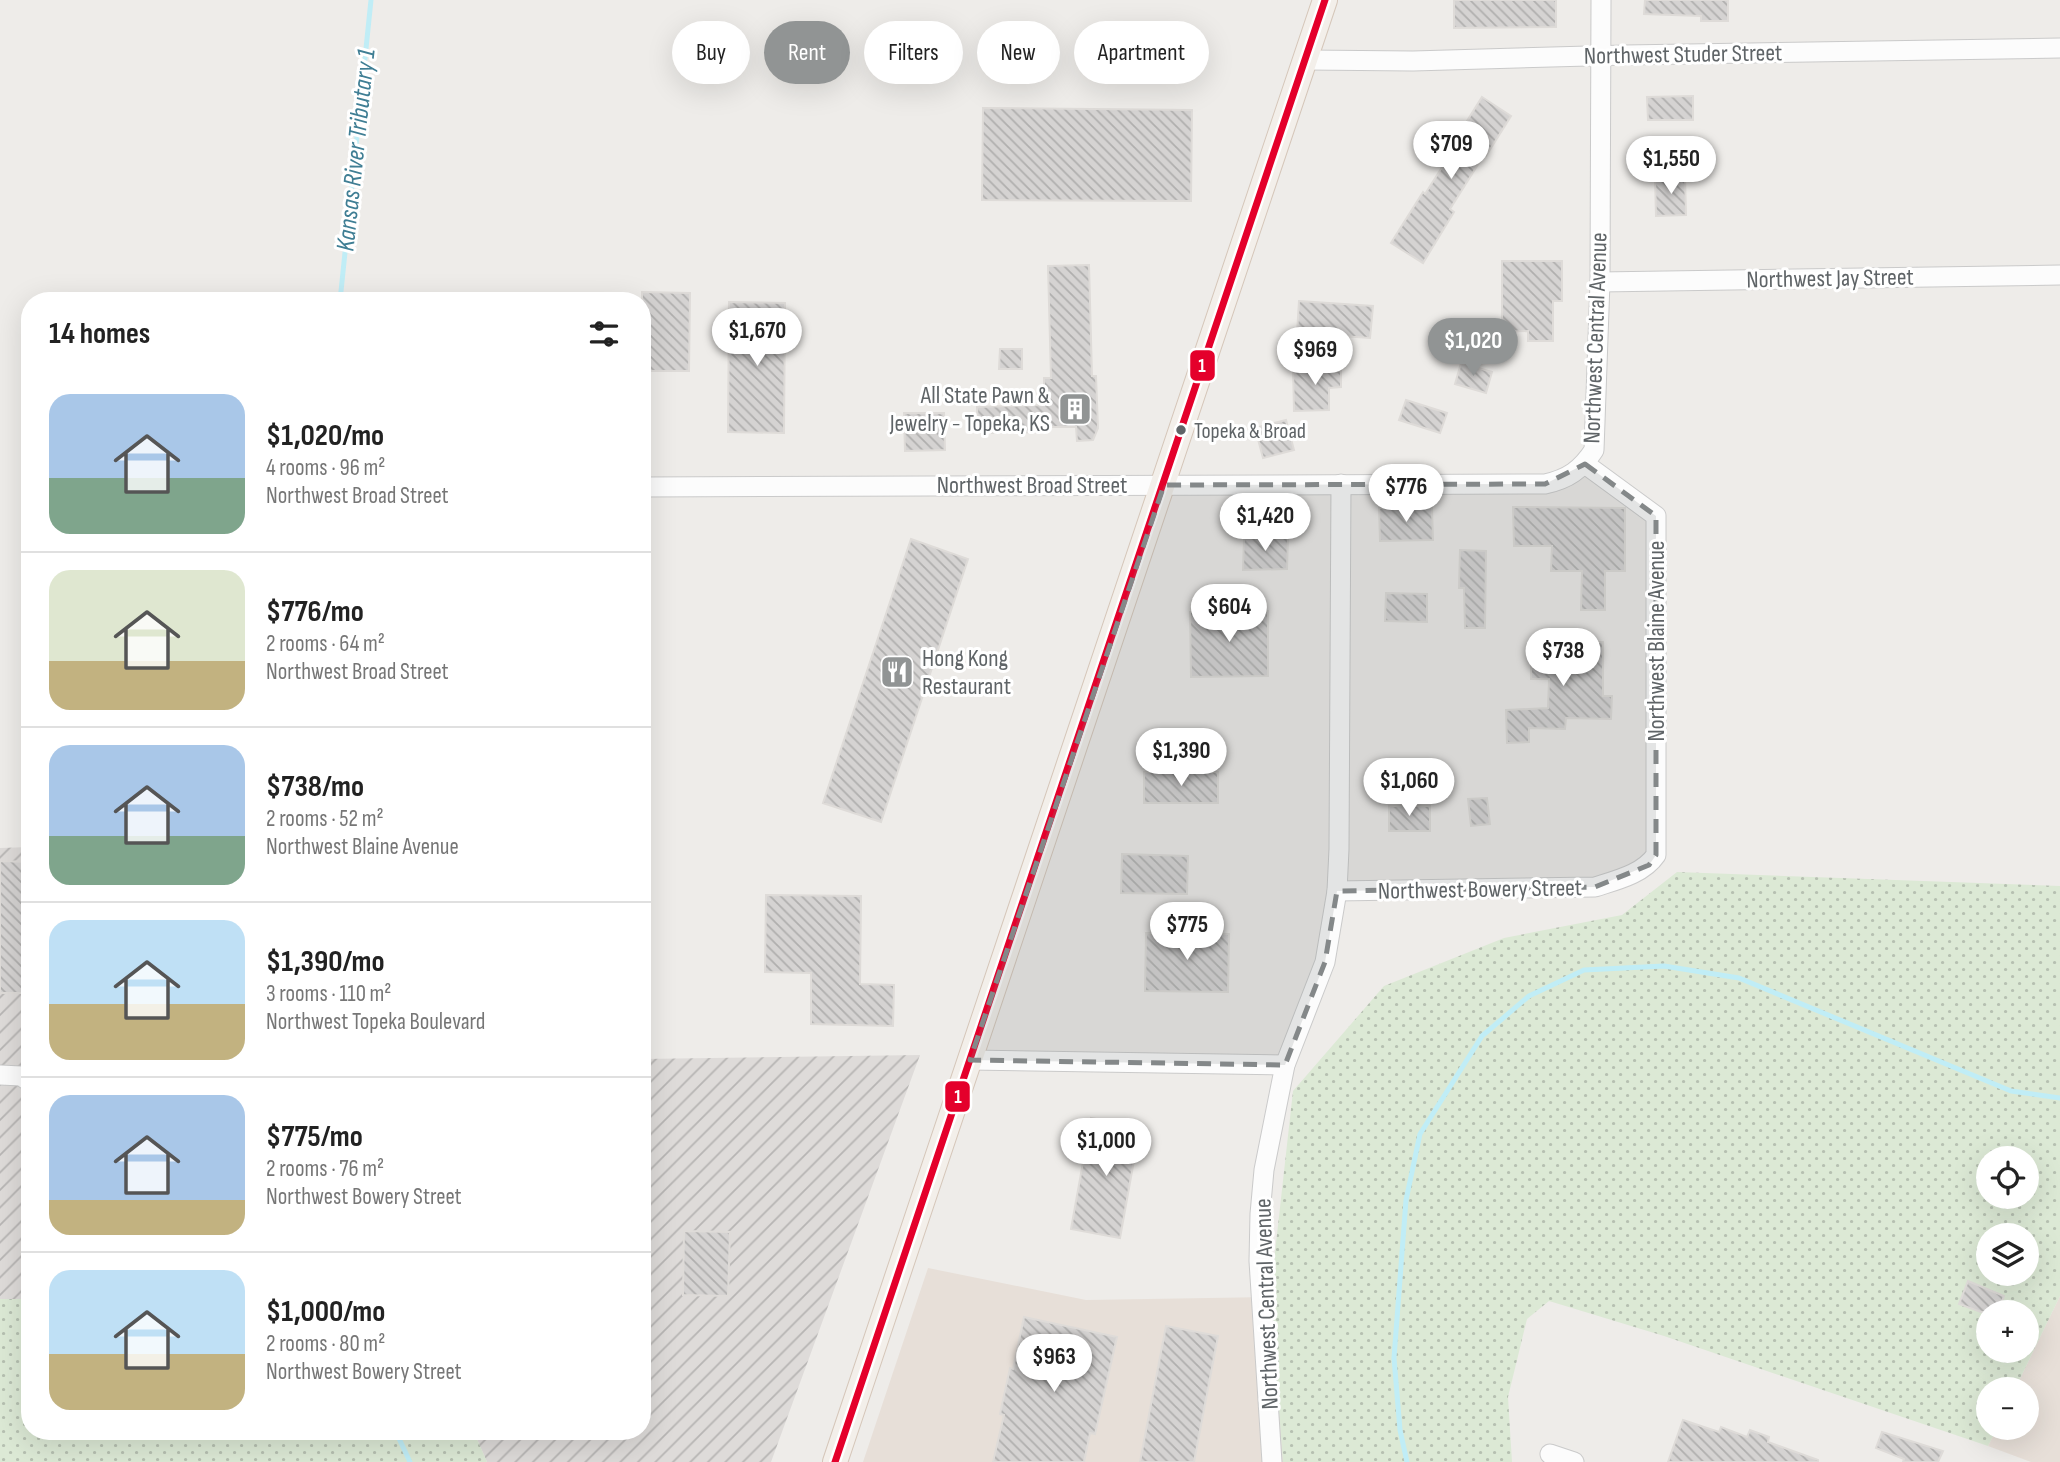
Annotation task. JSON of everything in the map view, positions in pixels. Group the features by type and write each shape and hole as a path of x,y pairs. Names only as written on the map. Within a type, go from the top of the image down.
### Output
{"main road":[{"path":"835,1462 1325,0"}],"street":[{"name":"Northwest Central Avenue","path":"1585,464 1594,450 1600,282 1601,0"},
{"name":"Northwest Studer Street","path":"1307,60 1413,61 1600,55 2060,48"},
{"name":"Northwest Jay Street","path":"1600,282 2060,275"},
{"name":"Northwest Broad Street","path":"651,487 1545,484 1562,480 1585,464"},
{"name":"Northwest Blaine Avenue","path":"1585,464 1656,516 1656,855"},
{"name":"Northwest Central Avenue","path":"1272,1462 1259,1261 1260,1214 1264,1170 1285,1065 1325,962 1337,891 1341,484"},
{"name":"Northwest Bowery Street","path":"1337,891 1595,887 1649,865 1656,855"},
{"path":"970,1060 1285,1065"},
{"path":"0,1075 21,1076"},
{"path":"1550,1454 1574,1462"}],"highlighted area":[{"path":"1585,464 1656,516 1656,855 1649,865 1595,887 1337,891 1325,962 1285,1065 970,1060 1164,485 1545,484"}],"shaded area":[{"path":"21,847 21,1299 0,1299 0,848"},
{"path":"920,1055 771,1462 487,1462 477,1440 651,1440 651,1059"},
{"path":"928,1268 1086,1300 1270,1297 1283,1462 863,1462"},
{"path":"2060,1296 2060,1462 2031,1462 1988,1446 1991,1440 2039,1440 2039,1377 2021,1377 2028,1363 2039,1363 2039,1339"}],"green space":[{"path":"1677,872 2060,886 2060,1296 2039,1339 2039,1300 1976,1300 1976,1363 2028,1363 2021,1377 1976,1377 1976,1440 1991,1440 1988,1446 1664,1336 1549,1301 1527,1319 1508,1397 1512,1462 1283,1462 1270,1297 1293,1091 1384,986 1504,938 1622,915"},
{"path":"0,1299 21,1299 21,1440 477,1440 487,1462 0,1462"}],"building":[{"path":"1454,0 1556,0 1556,27 1454,28"},
{"path":"1645,0 1728,0 1728,21 1701,21 1701,16 1644,14"},
{"path":"1693,96 1693,120 1648,120 1647,97"},
{"path":"1482,97 1511,116 1450,209 1454,212 1423,263 1391,243 1460,139 1457,137"},
{"path":"983,108 1192,110 1191,201 982,200"},
{"path":"1685,175 1686,215 1656,216 1655,177"},
{"path":"1502,261 1562,261 1562,301 1553,301 1553,341 1528,341 1528,331 1502,332"},
{"path":"1089,265 1092,376 1096,376 1098,428 1093,440 1077,441 1076,427 1044,427 1044,432 978,433 977,407 1044,405 1044,378 1051,378 1048,266"},
{"path":"651,292 690,293 689,371 651,371"},
{"path":"1299,301 1373,306 1370,338 1297,333"},
{"path":"729,302 785,303 784,433 728,432"},
{"path":"1000,349 1022,349 1022,369 999,369"},
{"path":"1461,363 1492,372 1486,393 1455,384"},
{"path":"1341,366 1341,387 1329,388 1329,410 1294,411 1293,367"},
{"path":"1406,400 1447,413 1440,433 1399,420"},
{"path":"904,413 944,413 945,450 905,451"},
{"path":"1286,420 1294,450 1263,458 1255,428"},
{"path":"1432,507 1433,540 1380,541 1379,508"},
{"path":"1513,507 1625,508 1625,571 1605,571 1605,610 1581,610 1582,571 1551,571 1552,546 1514,546"},
{"path":"1244,537 1288,538 1287,569 1243,570"},
{"path":"911,539 968,559 881,822 823,803"},
{"path":"1460,550 1486,551 1485,628 1465,628 1464,588 1459,588"},
{"path":"1386,593 1427,594 1427,622 1385,621"},
{"path":"1268,611 1268,676 1191,677 1190,612"},
{"path":"1531,642 1603,642 1603,696 1612,696 1611,719 1566,718 1565,729 1529,728 1529,742 1507,743 1506,710 1548,708 1549,679 1531,679"},
{"path":"1144,772 1218,772 1218,803 1144,803"},
{"path":"1487,798 1490,824 1471,826 1468,799"},
{"path":"1389,806 1430,806 1430,831 1389,831"},
{"path":"1122,854 1188,856 1187,894 1121,893"},
{"path":"0,861 21,862 21,993 0,993"},
{"path":"766,895 861,896 860,984 894,985 893,1026 811,1024 811,973 765,972"},
{"path":"1146,933 1229,934 1228,992 1145,991"},
{"path":"1091,1118 1140,1127 1120,1238 1071,1229"},
{"path":"684,1231 730,1232 728,1296 683,1295"},
{"path":"1968,1281 2004,1296 2002,1300 1976,1300 1976,1310 1959,1304"},
{"path":"1024,1317 1117,1337 1095,1434 1090,1433 1084,1462 993,1462 1004,1415 1000,1414"},
{"path":"1166,1326 1218,1336 1194,1462 1140,1462"},
{"path":"1683,1420 1719,1432 1721,1427 1747,1437 1750,1430 1769,1437 1768,1442 1818,1462 1668,1462"},
{"path":"1882,1432 1943,1451 1938,1462 1903,1462 1904,1459 1876,1448"}],"waterway":[{"name":"Kansas River Tributary 1","path":"341,292 371,0"},
{"path":"1407,1462 1400,1430 1394,1358 1406,1200 1420,1134 1482,1036 1529,996 1584,970 1664,966 1739,978 2011,1091 2060,1098"},
{"name":"Kansas River Tributary 1","path":"400,1440 410,1462"}],"transit line":[{"name":"1","path":"835,1462 1325,0"}],"place":[{"name":"All State Pawn & Jewelry - Topeka, KS","path":"1075,409"},
{"name":"Topeka & Broad","path":"1181,430"},
{"name":"Hong Kong Restaurant","path":"897,672"}]}
